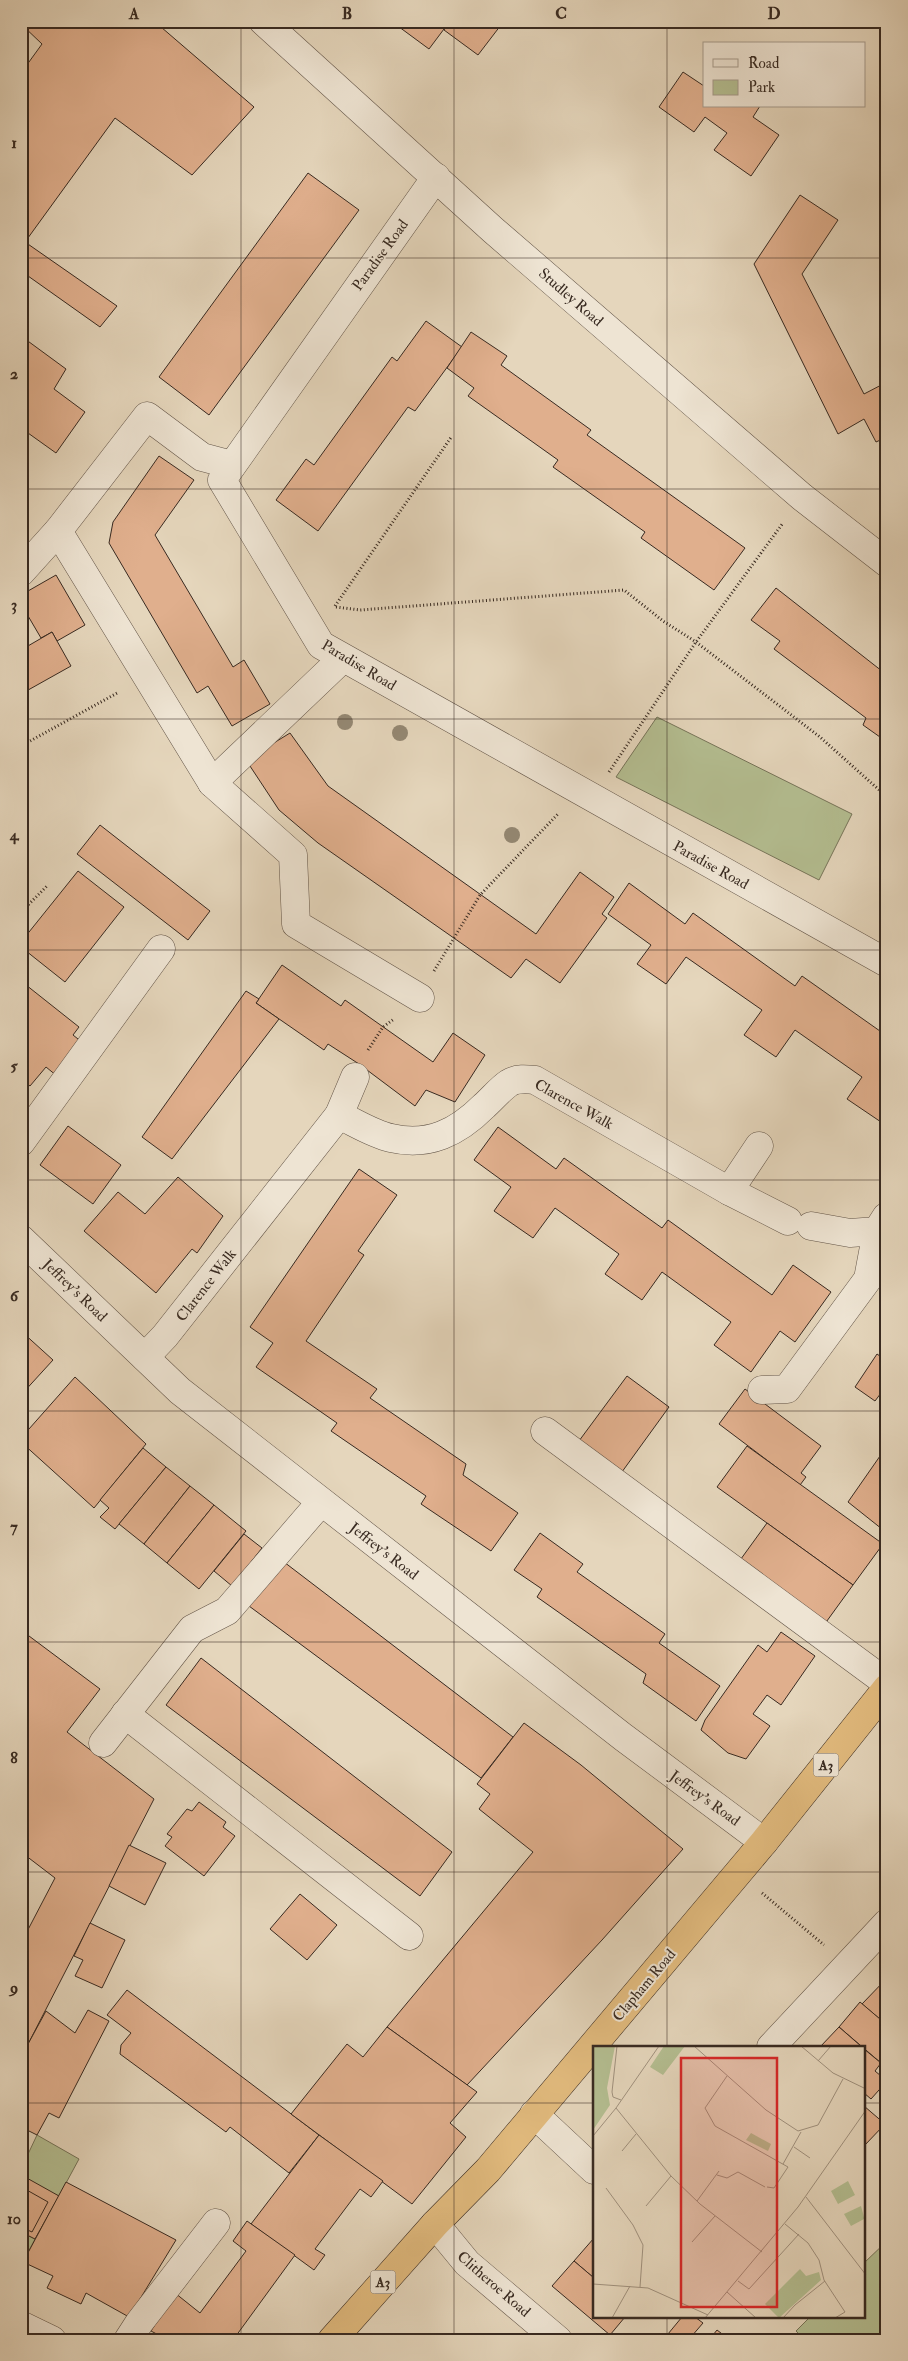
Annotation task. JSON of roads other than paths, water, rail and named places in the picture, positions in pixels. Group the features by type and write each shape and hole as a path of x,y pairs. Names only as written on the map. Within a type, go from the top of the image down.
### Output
{"highway":[{"name":"Clapham Road","path":"332,2340 435,2224 488,2170 764,1842 887,1688"}],"street":[{"name":"Studley Road","path":"263,21 493,230 802,497 887,563"},
{"name":"Paradise Road","path":"436,177 222,480 321,645 887,963"},
{"path":"21,572 58,531 147,416 202,457 232,465"},
{"path":"58,531 212,783 293,855 296,924 420,998"},
{"path":"212,783 343,658"},
{"path":"21,1142 161,949"},
{"name":"Clarence Walk","path":"144,1357 165,1336 339,1115 355,1077"},
{"name":"Clarence Walk","path":"339,1115 391,1138 418,1141 431,1140 453,1132 465,1124 510,1083 522,1079 535,1080 728,1191 800,1223 850,1232 882,1224"},
{"path":"728,1191 759,1146"},
{"path":"762,1390 787,1389 868,1279 882,1224"},
{"name":"Jeffrey's Road","path":"21,1239 180,1391 623,1737 764,1842"},
{"path":"545,1431 887,1683"},
{"path":"103,1742 192,1629 227,1611 321,1502"},
{"path":"125,1714 408,1936"},
{"path":"772,2046 887,1922"},
{"path":"534,2114 593,2169"},
{"path":"128,2340 216,2223"},
{"name":"Clitheroe Road","path":"435,2224 457,2253 476,2271 558,2340"},
{"path":"21,2325 52,2340"}]}
